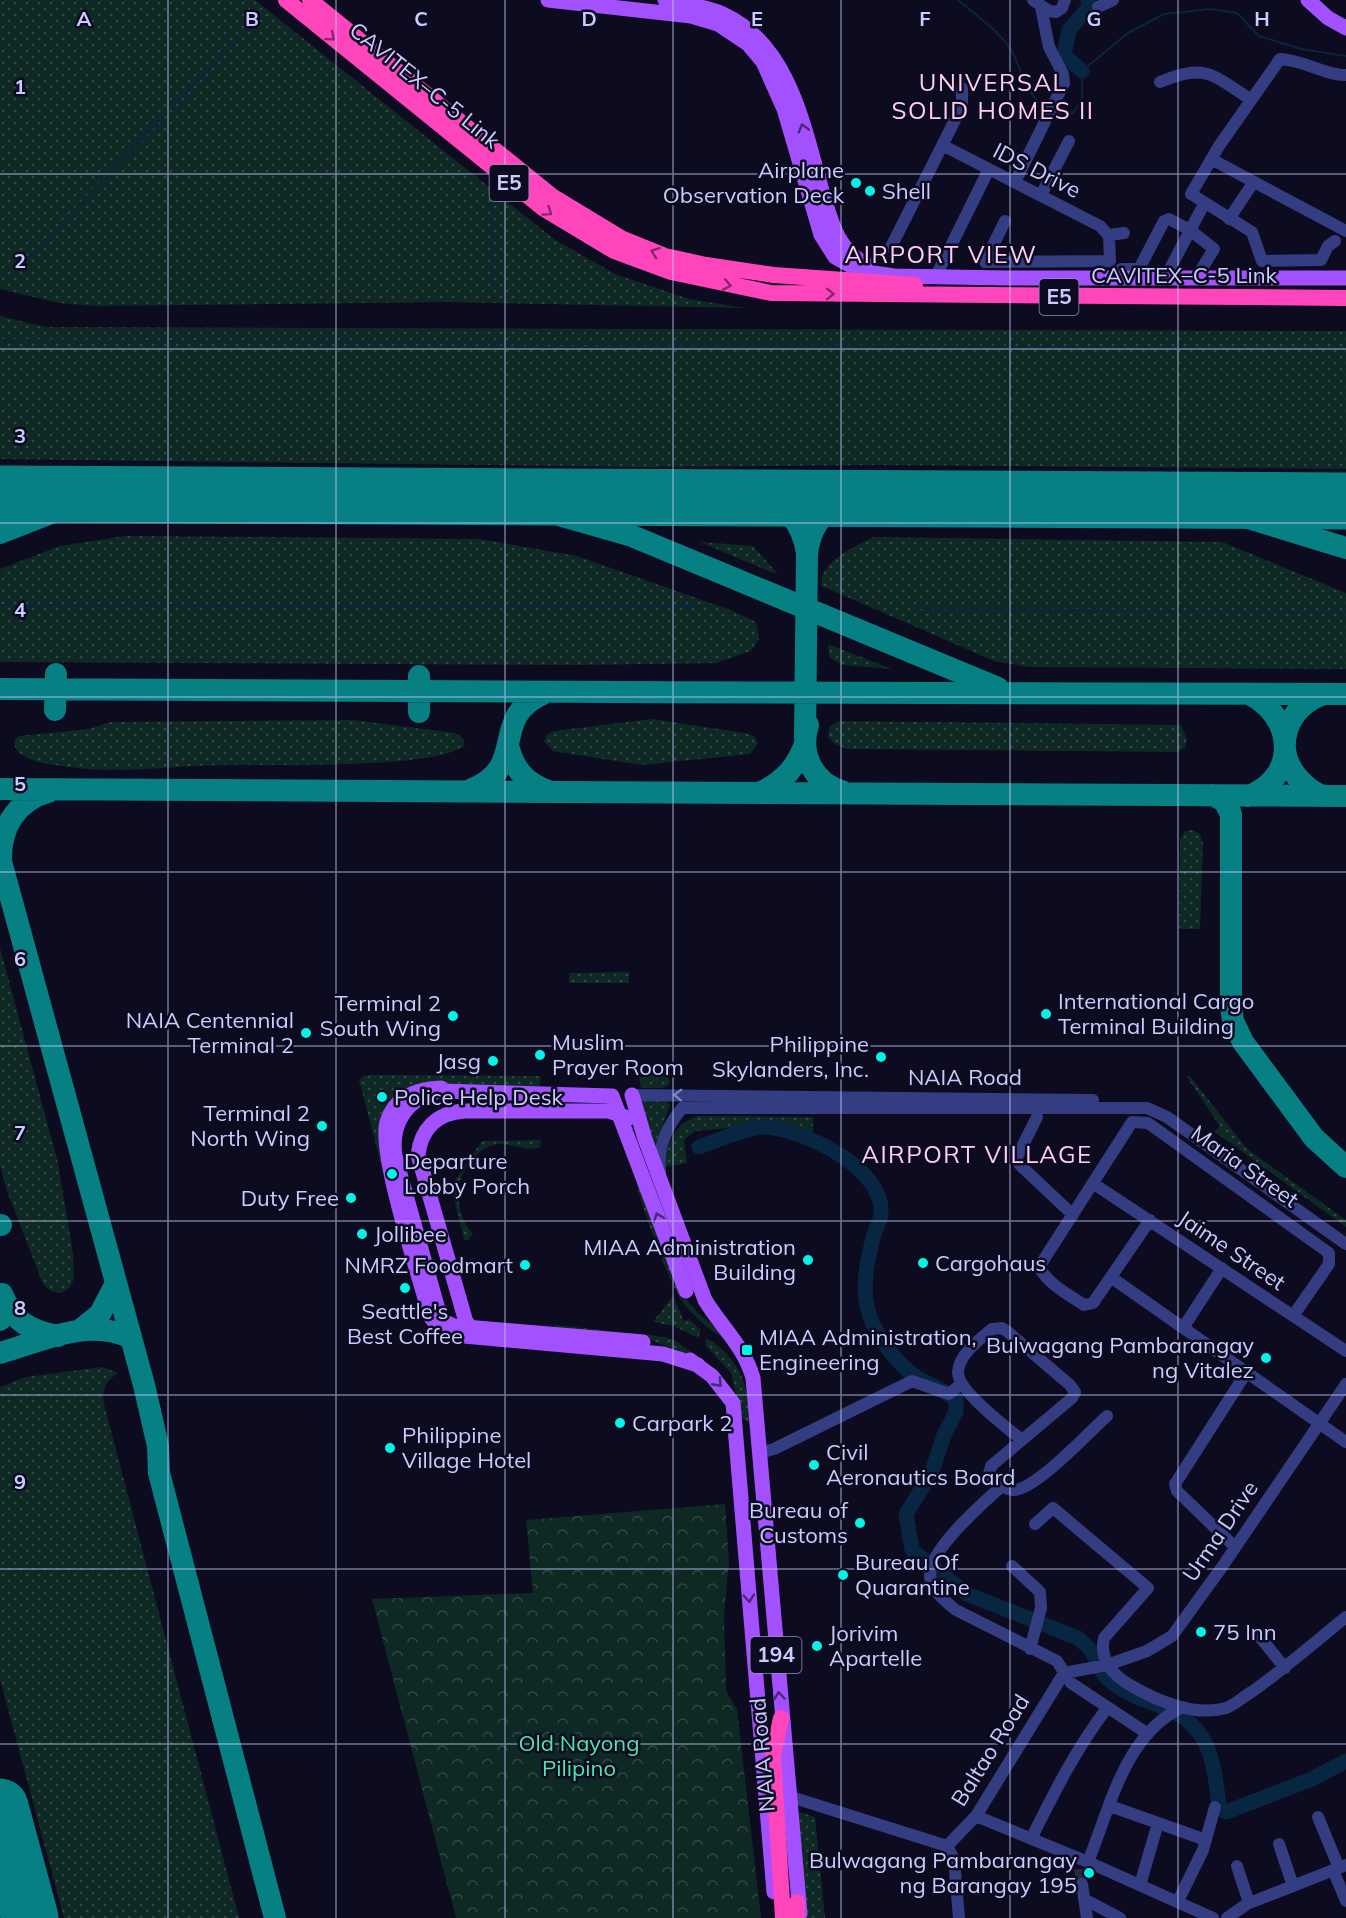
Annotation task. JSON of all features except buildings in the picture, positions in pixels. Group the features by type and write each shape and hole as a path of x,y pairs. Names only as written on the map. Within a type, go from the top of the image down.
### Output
{"highway":[{"name":"CAVITEX–C-5 Link","path":"286,0 544,210 614,251 671,272 771,293 1346,298"},
{"name":"CAVITEX–C-5 Link","path":"310,0 558,201 623,239 678,259 751,272 935,287 1346,289"},
{"path":"781,1718 773,1756 783,1918"}],"main road":[{"path":"548,0 691,16 718,24 748,44 763,62 780,101 821,235 828,248 850,267 872,274 936,276 1122,273 1165,278 1346,278"},
{"path":"665,0 722,14 757,36 771,55 788,82 832,225 847,252 862,263 879,269 936,276"},
{"path":"1308,0 1328,18 1346,28"},
{"path":"632,1095 426,1089 407,1095 388,1120 386,1141 430,1316 435,1325 446,1333 483,1339 663,1354 698,1365"},
{"path":"464,1111 474,1089"},
{"path":"698,1365 664,1346 643,1342 454,1326 441,1320 395,1156 395,1129 407,1107 426,1094 440,1091 612,1096 686,1291 700,1307 716,1319"},
{"path":"560,1092 560,1111"},
{"path":"608,1111 632,1095"},
{"name":"NAIA Road","path":"632,1095 641,1127 695,1278 716,1319 742,1349 753,1378 798,1913"},
{"path":"483,1339 466,1322 417,1155 420,1140 435,1119 450,1112 464,1111 608,1111 624,1115 641,1127"},
{"path":"386,1141 420,1140"},
{"path":"412,1248 443,1242"},
{"name":"NAIA Road","path":"698,1365 724,1389 733,1403 776,1918"},
{"path":"735,1431 757,1428"}],"street":[{"path":"1037,3 1056,12 1062,8 1065,0"},
{"path":"1098,6 1113,0"},
{"path":"1016,182 1064,78 1049,47 1037,3"},
{"path":"1335,241 1328,246 1321,260 1262,261 1252,232 1191,194 1250,99 1280,59 1301,61 1333,74 1346,75"},
{"path":"1160,82 1186,72 1205,72 1250,99"},
{"path":"891,247 944,146 962,103 962,88"},
{"path":"1041,195 1069,141"},
{"name":"IDS Drive","path":"944,146 1100,226 1109,235"},
{"path":"1211,159 1346,231"},
{"path":"936,276 989,169"},
{"path":"1229,219 1253,183"},
{"path":"1165,278 1204,204"},
{"path":"1124,233 1109,235 1110,261 1122,273 1139,269 1166,220 1171,220 1190,230 1214,249 1196,278"},
{"path":"1005,221 985,262 1110,261"},
{"name":"NAIA Road","path":"632,1095 1149,1100 1178,1116 1346,1235"},
{"name":"NAIA Road","path":"661,1179 659,1160 664,1134 682,1108 1147,1108 1167,1117 1346,1244"},
{"path":"1037,1117 1017,1156 1017,1162 1073,1215"},
{"name":"Maria Street","path":"1094,1184 1132,1122 1148,1123 1329,1253 1329,1264 1293,1316"},
{"path":"1094,1184 1039,1267 1044,1277 1084,1305 1094,1303 1150,1220"},
{"name":"Jaime Street","path":"1094,1184 1346,1351"},
{"path":"1183,1328 1222,1268"},
{"path":"1112,1278 1346,1442"},
{"path":"954,1390 960,1364 972,1346 992,1329 1002,1328 1070,1385 1075,1392 1072,1398 989,1469 989,1474 1002,1486 1011,1490 1024,1488 1054,1465 1107,1416"},
{"path":"1235,1547 1177,1491 1175,1484 1246,1372"},
{"path":"759,1453 774,1449 912,1381 954,1390 1022,1440"},
{"name":"Urma Drive","path":"1064,1673 1099,1666 1156,1647 1172,1636 1346,1384"},
{"path":"1002,1486 950,1535 932,1569 939,1594 956,1610 1057,1661 1071,1683 1148,1734"},
{"path":"1035,1524 1053,1508 1148,1588 1104,1638 1099,1666 1175,1711 1229,1707 1285,1668 1346,1617"},
{"path":"1011,1566 1040,1592 1037,1623 1030,1649"},
{"path":"1259,1636 1285,1668"},
{"name":"Baltao Road","path":"947,1845 976,1816 1064,1673"},
{"path":"1030,1839 1072,1756 1107,1708"},
{"path":"1082,1863 1130,1759 1148,1734 1175,1711"},
{"path":"788,1796 947,1845 954,1859 959,1918"},
{"path":"1110,1806 1206,1840"},
{"path":"1178,1901 1206,1840 1215,1807"},
{"path":"976,1816 1213,1918"},
{"path":"1318,1817 1339,1868 1346,1901"},
{"path":"1140,1885 1158,1823"},
{"path":"1279,1844 1293,1886"},
{"path":"1237,1866 1249,1903"},
{"path":"1227,1918 1249,1903 1339,1868"},
{"path":"1082,1884 1087,1918"},
{"path":"1084,1899 1120,1918"}],"green space":[{"path":"0,0 255,0 554,239 615,274 689,299 745,308 449,302 96,306 59,303 0,289"},
{"path":"0,316 46,327 1346,331 1346,469 878,465 647,467 0,459"},
{"path":"125,536 480,539 577,556 733,611 756,622 759,639 751,651 716,663 578,665 0,662 0,569 60,546"},
{"path":"874,537 1222,542 1346,593 1346,669 1028,667 994,661 822,586 825,570 832,563 849,550"},
{"path":"700,542 753,546 777,573 771,572"},
{"path":"828,644 892,669 842,665 829,657"},
{"path":"652,719 745,733 754,736 758,743 750,754 641,765 553,751 544,741 548,734 554,731"},
{"path":"353,720 455,733 463,738 465,745 448,753 421,759 387,762 106,770 44,763 25,757 15,746 15,739 20,736 89,729 110,722"},
{"path":"838,721 1181,725 1187,739 1185,748 1177,752 847,749 835,744 828,737 830,726"},
{"path":"1192,830 1199,833 1203,842 1200,929 1179,929 1180,840 1185,831"},
{"path":"0,948 58,1163 73,1254 74,1279 69,1288 61,1293 51,1291 43,1284 7,1191 0,1166"},
{"path":"629,972 629,983 569,983 569,973"},
{"path":"642,1073 667,1074 670,1084 663,1088 641,1088 639,1076"},
{"path":"1189,1075 1247,1149 1346,1220 1346,1227 1215,1132 1220,1126 1187,1077"},
{"path":"363,1076 541,1076 539,1091 446,1090 401,1113 397,1225 359,1080"},
{"path":"638,1098 666,1099 670,1105 655,1146"},
{"path":"699,1116 813,1117 813,1133 810,1135 765,1125 695,1131 684,1140 687,1163 666,1167 668,1150 674,1135 684,1123"},
{"path":"541,1140 540,1147 534,1148 496,1144 478,1153 469,1162 459,1186 459,1199 465,1223 473,1234 468,1240 464,1240 451,1186 482,1141"},
{"path":"637,1179 684,1297 698,1313 723,1334 722,1337 694,1316 676,1291 641,1201"},
{"path":"673,1296 684,1321 689,1319 701,1330 698,1338 674,1326 653,1322"},
{"path":"553,1326 665,1337 676,1341 702,1360 645,1338 554,1330"},
{"path":"706,1339 725,1352 737,1368 747,1392 751,1421 742,1419 731,1373 706,1346"},
{"path":"102,1367 118,1373 105,1386 104,1404 239,1918 64,1918 0,1679 0,1387 26,1377"},
{"name":"Old Nayong Pilipino","path":"725,1504 729,1561 724,1616 726,1691 737,1709 761,1918 456,1918 372,1599 533,1593 526,1520"},
{"path":"797,1811 815,1817 825,1918 806,1918"}],"waterway":[{"path":"958,0 1005,41 1033,96 1046,107"},
{"path":"1082,71 1064,55 1069,30 1089,7 1088,0"},
{"path":"1054,112 1073,113 1082,100 1082,71 1128,33 1164,14 1211,9 1237,13 1259,36 1301,49 1346,56"},
{"path":"9,278 256,20 263,16"},
{"path":"492,292 493,191"},
{"path":"0,340 1346,349"},
{"path":"0,605 694,607"},
{"path":"913,608 1346,613"},
{"path":"699,1147 749,1129 765,1127 781,1129 819,1143 838,1154 856,1167 869,1181 878,1196 881,1216 874,1234 865,1279 867,1306 873,1325 884,1344 905,1368 956,1399 956,1412 944,1435 931,1474 906,1514 912,1550 967,1594 1078,1638 1090,1649 1102,1672 1114,1684 1132,1695 1179,1715 1191,1724 1207,1747 1215,1775 1219,1807 1226,1812 1312,1779 1346,1761"}],"taxiway":[{"path":"0,533 97,495"},
{"path":"438,496 548,512 632,536 998,688"},
{"path":"756,498 776,505 791,516 801,532 807,553 814,529 826,514 843,505 867,499"},
{"path":"1155,500 1245,517 1346,548"},
{"path":"805,737 807,553"},
{"path":"55,710 56,674"},
{"path":"419,676 419,712"},
{"path":"0,689 1346,694"},
{"path":"470,790 488,780 499,769 517,716 527,704 543,694"},
{"path":"1248,796 1265,787 1276,776 1283,762 1285,746 1282,731 1275,717 1264,704 1249,694"},
{"path":"1324,694 1301,708 1287,729 1285,741 1290,766 1298,778 1310,789 1325,796"},
{"path":"808,725 805,746 811,766 823,781 842,791"},
{"path":"761,792 776,784 788,773 805,744"},
{"path":"509,749 523,776 548,791"},
{"path":"0,789 1346,796"},
{"path":"1,861 3,838 12,818 27,802 48,792"},
{"path":"1212,795 1224,801 1231,814 1231,1006 1233,1021 1243,1042 1314,1138 1346,1167"},
{"path":"0,858 144,1385 158,1446 159,1473 275,1918"},
{"path":"80,1330 100,1314 116,1283"},
{"path":"0,1320 2,1294 17,1318 31,1328 58,1336"},
{"path":"0,1353 49,1337 82,1330 115,1332 131,1338"},
{"path":"0,1882 19,1896 30,1918"}],"runway":[{"path":"0,494 1346,501"},
{"path":"0,1807 30,1918"}],"tunnel":[{"path":"1080,1869 1082,1884"}],"place":[{"name":"Airplane Observation Deck","path":"856,183"},
{"name":"Shell","path":"870,191"},
{"name":"International Cargo Terminal Building","path":"1046,1014"},
{"name":"Terminal 2 South Wing","path":"453,1016"},
{"name":"NAIA Centennial Terminal 2","path":"306,1033"},
{"name":"Muslim Prayer Room","path":"540,1055"},
{"name":"Philippine Skylanders, Inc.","path":"881,1057"},
{"name":"Jasg","path":"493,1061"},
{"name":"Police Help Desk","path":"382,1097"},
{"name":"Terminal 2 North Wing","path":"322,1126"},
{"name":"Departure Lobby Porch","path":"392,1174"},
{"name":"Duty Free","path":"351,1198"},
{"name":"Jollibee","path":"362,1234"},
{"name":"MIAA Administration Building","path":"808,1260"},
{"name":"Cargohaus","path":"923,1263"},
{"name":"NMRZ Foodmart","path":"525,1265"},
{"name":"Seattle's Best Coffee","path":"405,1288"},
{"name":"MIAA Administration, Engineering","path":"747,1350"},
{"name":"Bulwagang Pambarangay ng Vitalez","path":"1266,1358"},
{"name":"Carpark 2","path":"620,1423"},
{"name":"Philippine Village Hotel","path":"390,1448"},
{"name":"Civil Aeronautics Board","path":"814,1465"},
{"name":"Bureau of Customs","path":"860,1523"},
{"name":"Bureau Of Quarantine","path":"843,1575"},
{"name":"75 Inn","path":"1201,1632"},
{"name":"Jorivim Apartelle","path":"817,1646"},
{"name":"Bulwagang Pambarangay ng Barangay 195","path":"1089,1873"}],"district":[{"name":"UNIVERSAL SOLID HOMES II","path":"993,97"},
{"name":"AIRPORT VIEW","path":"941,255"},
{"name":"AIRPORT VILLAGE","path":"977,1155"}]}
